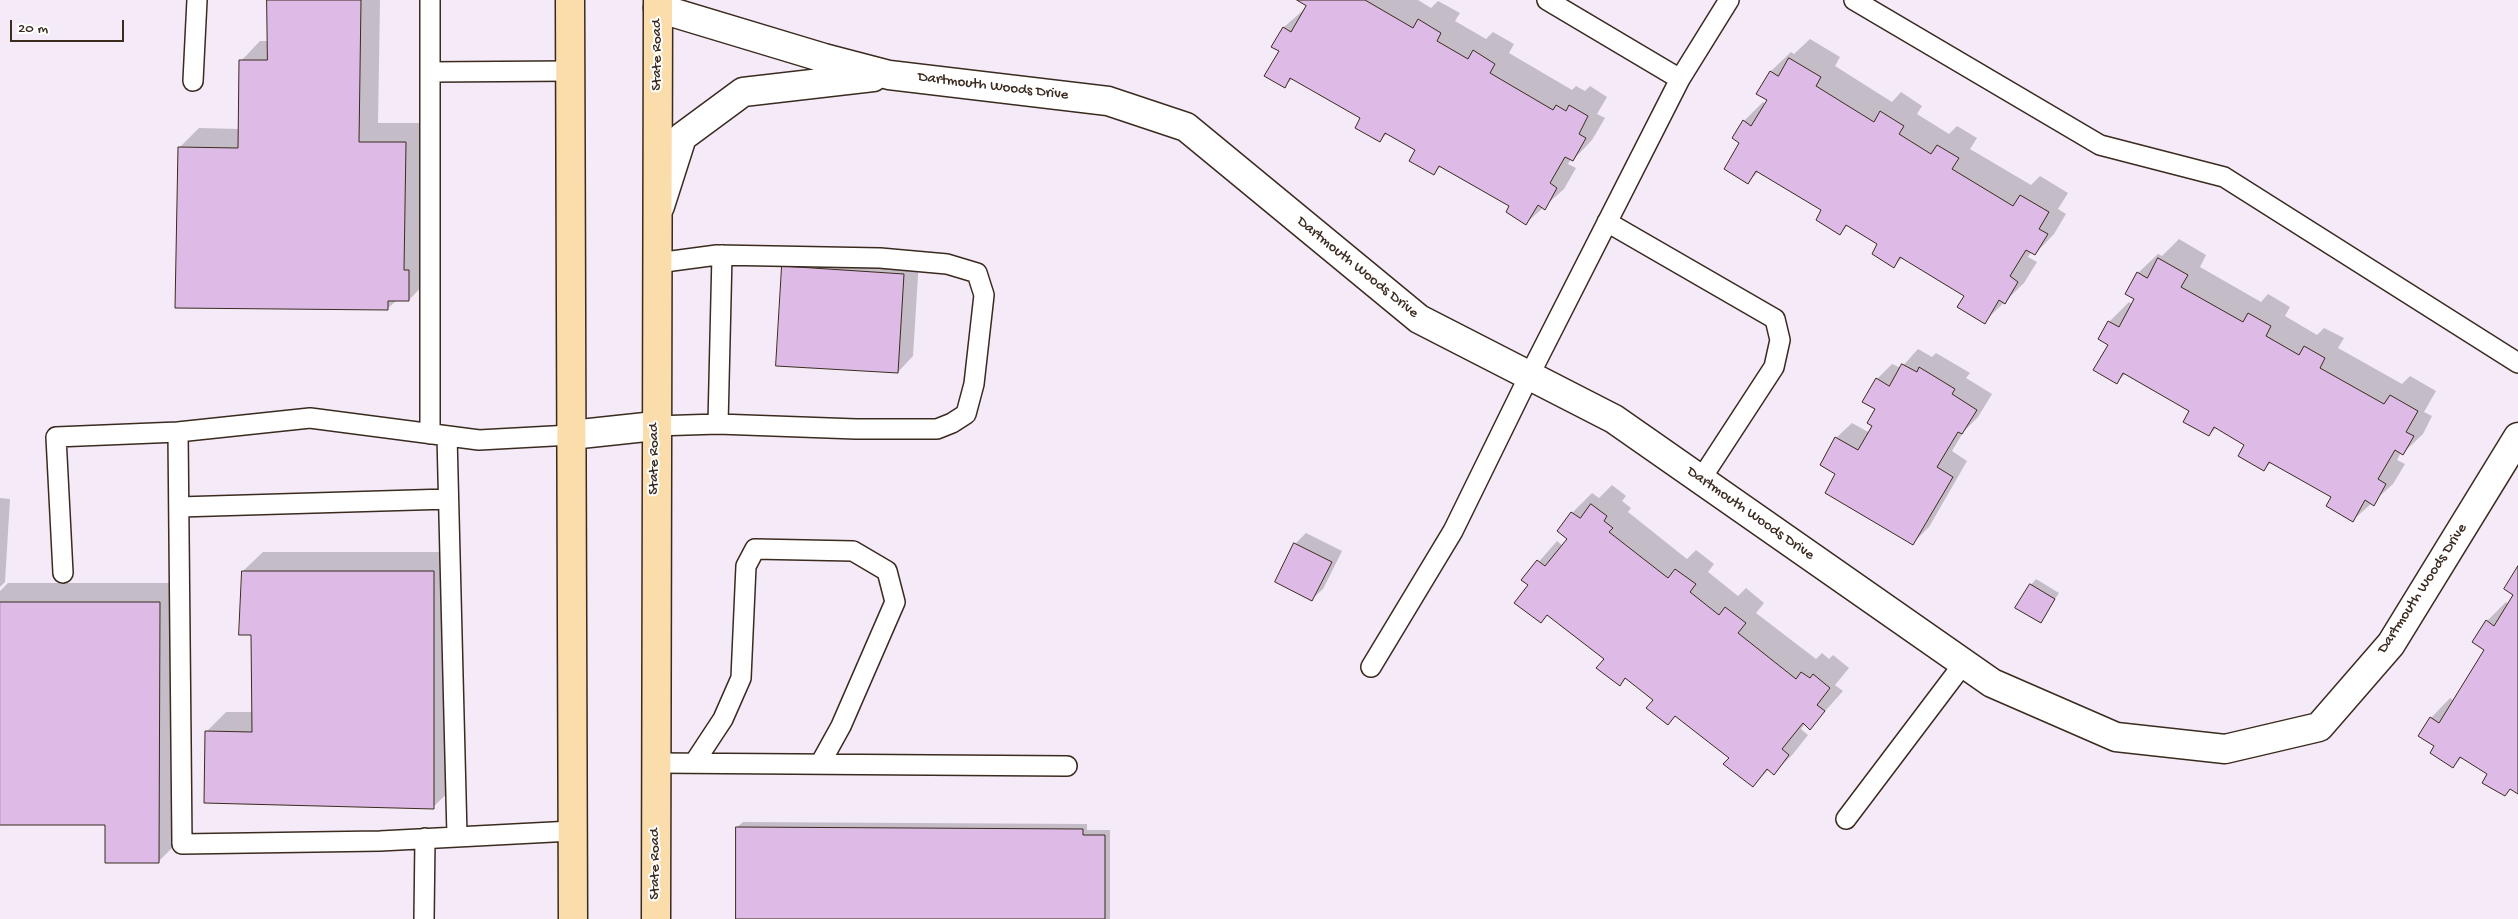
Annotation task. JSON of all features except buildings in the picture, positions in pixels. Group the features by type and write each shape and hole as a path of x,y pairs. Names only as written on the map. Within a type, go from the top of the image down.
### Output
{"main road":[{"path":"570,0 573,919"},
{"name":"State Road","path":"656,919 655,426 658,4"}],"street":[{"name":"Dartmouth Woods Drive","path":"658,4 824,58 889,75 1108,101 1186,127 1419,319 1614,419 1992,683 2116,737 2226,749 2319,727 2390,644 2518,437"},
{"name":"Dartmouth Woods Drive","path":"657,214 682,137 743,92 889,75"},
{"path":"571,435 655,426"}],"lane":[{"path":"193,81 197,0"},
{"path":"430,0 438,435 448,499 457,836"},
{"path":"1546,0 1680,79"},
{"path":"1371,667 1453,530 1680,79 1729,0"},
{"path":"1854,0 2100,145 2224,177 2518,363"},
{"path":"430,72 570,71"},
{"path":"1607,222 1775,319 1780,340 1774,368 1701,480"},
{"path":"718,424 722,255"},
{"path":"655,426 718,424 856,429 937,429 952,423 966,414 974,384 984,295 977,273 947,264 880,258 722,255 657,263"},
{"path":"63,573 56,437 178,432 310,418 478,440 571,435"},
{"path":"178,432 182,844 425,838 572,831"},
{"path":"179,507 448,499"},
{"path":"694,763 724,718 741,678 746,566 755,549 854,551 886,571 895,602 841,726 820,764"},
{"path":"1846,819 1964,663"},
{"path":"656,763 1067,766"},
{"path":"424,919 425,838"}]}
